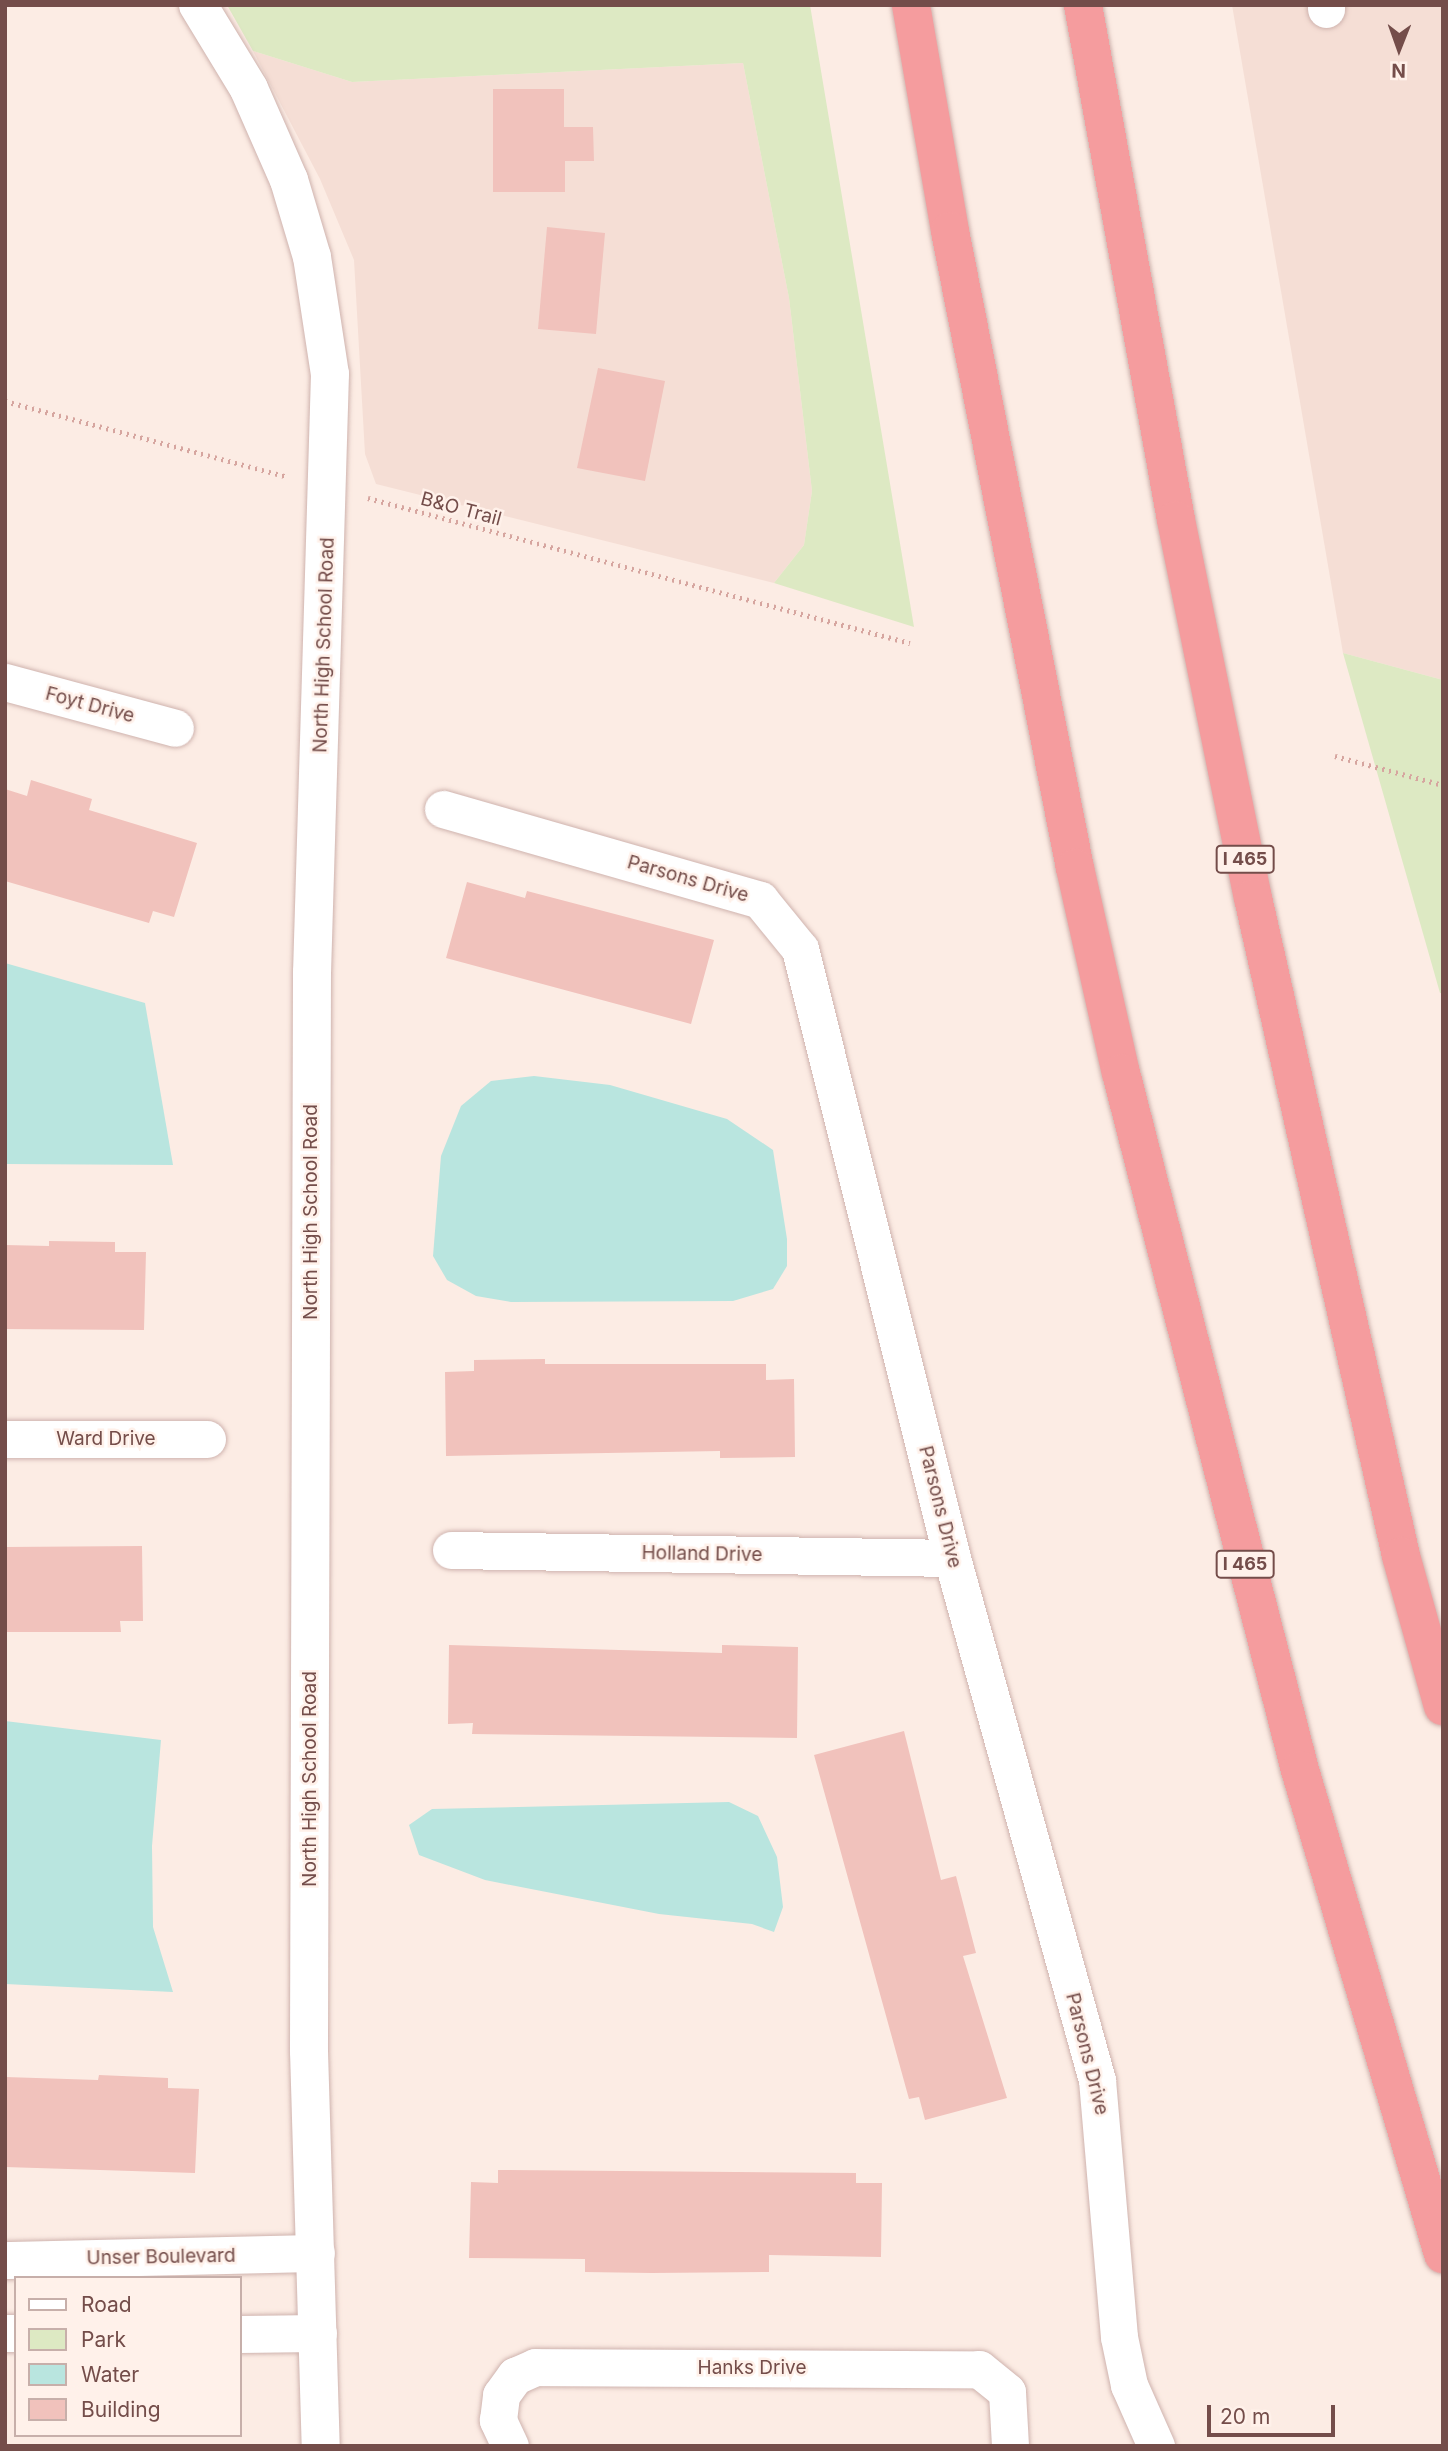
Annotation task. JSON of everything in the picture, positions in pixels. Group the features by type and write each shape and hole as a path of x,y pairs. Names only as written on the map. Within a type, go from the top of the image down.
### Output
{"highway":[{"name":"I 465","path":"911,5 952,244 1072,854 1121,1073 1300,1770 1443,2254"},
{"name":"I 465","path":"1083,5 1175,520 1253,898 1401,1556 1443,1706"}],"street":[{"name":"North High School Road","path":"198,5 266,125 312,257 330,373 312,972 309,2051 321,2446"},
{"name":"Foyt Drive","path":"5,682 175,728"},
{"name":"Parsons Drive","path":"443,809 752,897 791,933 806,965 952,1558 1097,2080 1119,2337 1145,2443"},
{"name":"Ward Drive","path":"5,1439 207,1439"},
{"name":"Holland Drive","path":"451,1550 952,1558"},
{"name":"Unser Boulevard","path":"5,2260 316,2253"},
{"path":"242,2334 318,2333"},
{"name":"Hanks Drive","path":"510,2446 497,2414 501,2395 515,2376 535,2367 979,2369 1007,2392 1010,2446"}],"path":[{"name":"B&O Trail","path":"5,401 910,643"},
{"path":"1335,756 1443,785"}],"shaded area":[{"path":"1232,5 1443,5 1443,680 1343,653"},
{"path":"253,51 352,82 743,63 789,298 812,491 804,545 774,583 376,484 365,454 354,260 320,179"}],"green space":[{"path":"227,5 810,5 914,627 774,583 804,545 812,491 789,298 743,63 352,82 253,51"},
{"path":"1343,653 1443,680 1443,993 1440,993"}],"water":[{"path":"5,963 145,1003 173,1165 5,1164"},
{"path":"534,1076 610,1085 727,1119 773,1150 787,1239 787,1266 773,1289 733,1301 511,1302 476,1296 447,1280 433,1256 441,1156 461,1106 491,1081"},
{"path":"5,1721 161,1740 152,1846 153,1927 173,1992 5,1984"},
{"path":"729,1802 758,1816 777,1857 783,1907 774,1932 752,1924 659,1914 485,1880 419,1855 409,1825 432,1809"}],"building":[{"path":"493,89 564,89 564,127 593,127 594,161 565,161 565,192 493,192"},
{"path":"547,227 605,233 596,334 538,329"},
{"path":"598,368 665,381 645,481 577,468"},
{"path":"31,780 92,799 89,810 197,843 174,917 153,911 149,923 5,881 5,789 27,796"},
{"path":"467,882 525,898 527,891 714,940 691,1024 446,958"},
{"path":"49,1241 115,1242 115,1252 146,1252 144,1330 5,1329 5,1245 49,1246"},
{"path":"545,1359 545,1364 766,1364 766,1380 794,1379 795,1457 720,1458 720,1451 446,1456 445,1372 474,1371 474,1360"},
{"path":"142,1546 143,1621 120,1621 121,1632 5,1632 5,1547"},
{"path":"449,1645 722,1653 722,1645 798,1647 797,1738 472,1734 473,1723 448,1724"},
{"path":"904,1731 941,1880 956,1876 976,1953 963,1956 1007,2098 925,2120 919,2097 909,2099 814,1755"},
{"path":"99,2075 168,2078 168,2088 199,2089 195,2173 5,2167 5,2077 98,2080"},
{"path":"498,2170 856,2173 856,2183 882,2183 881,2257 769,2255 769,2272 651,2273 585,2272 585,2259 469,2258 471,2182 498,2183"}]}
